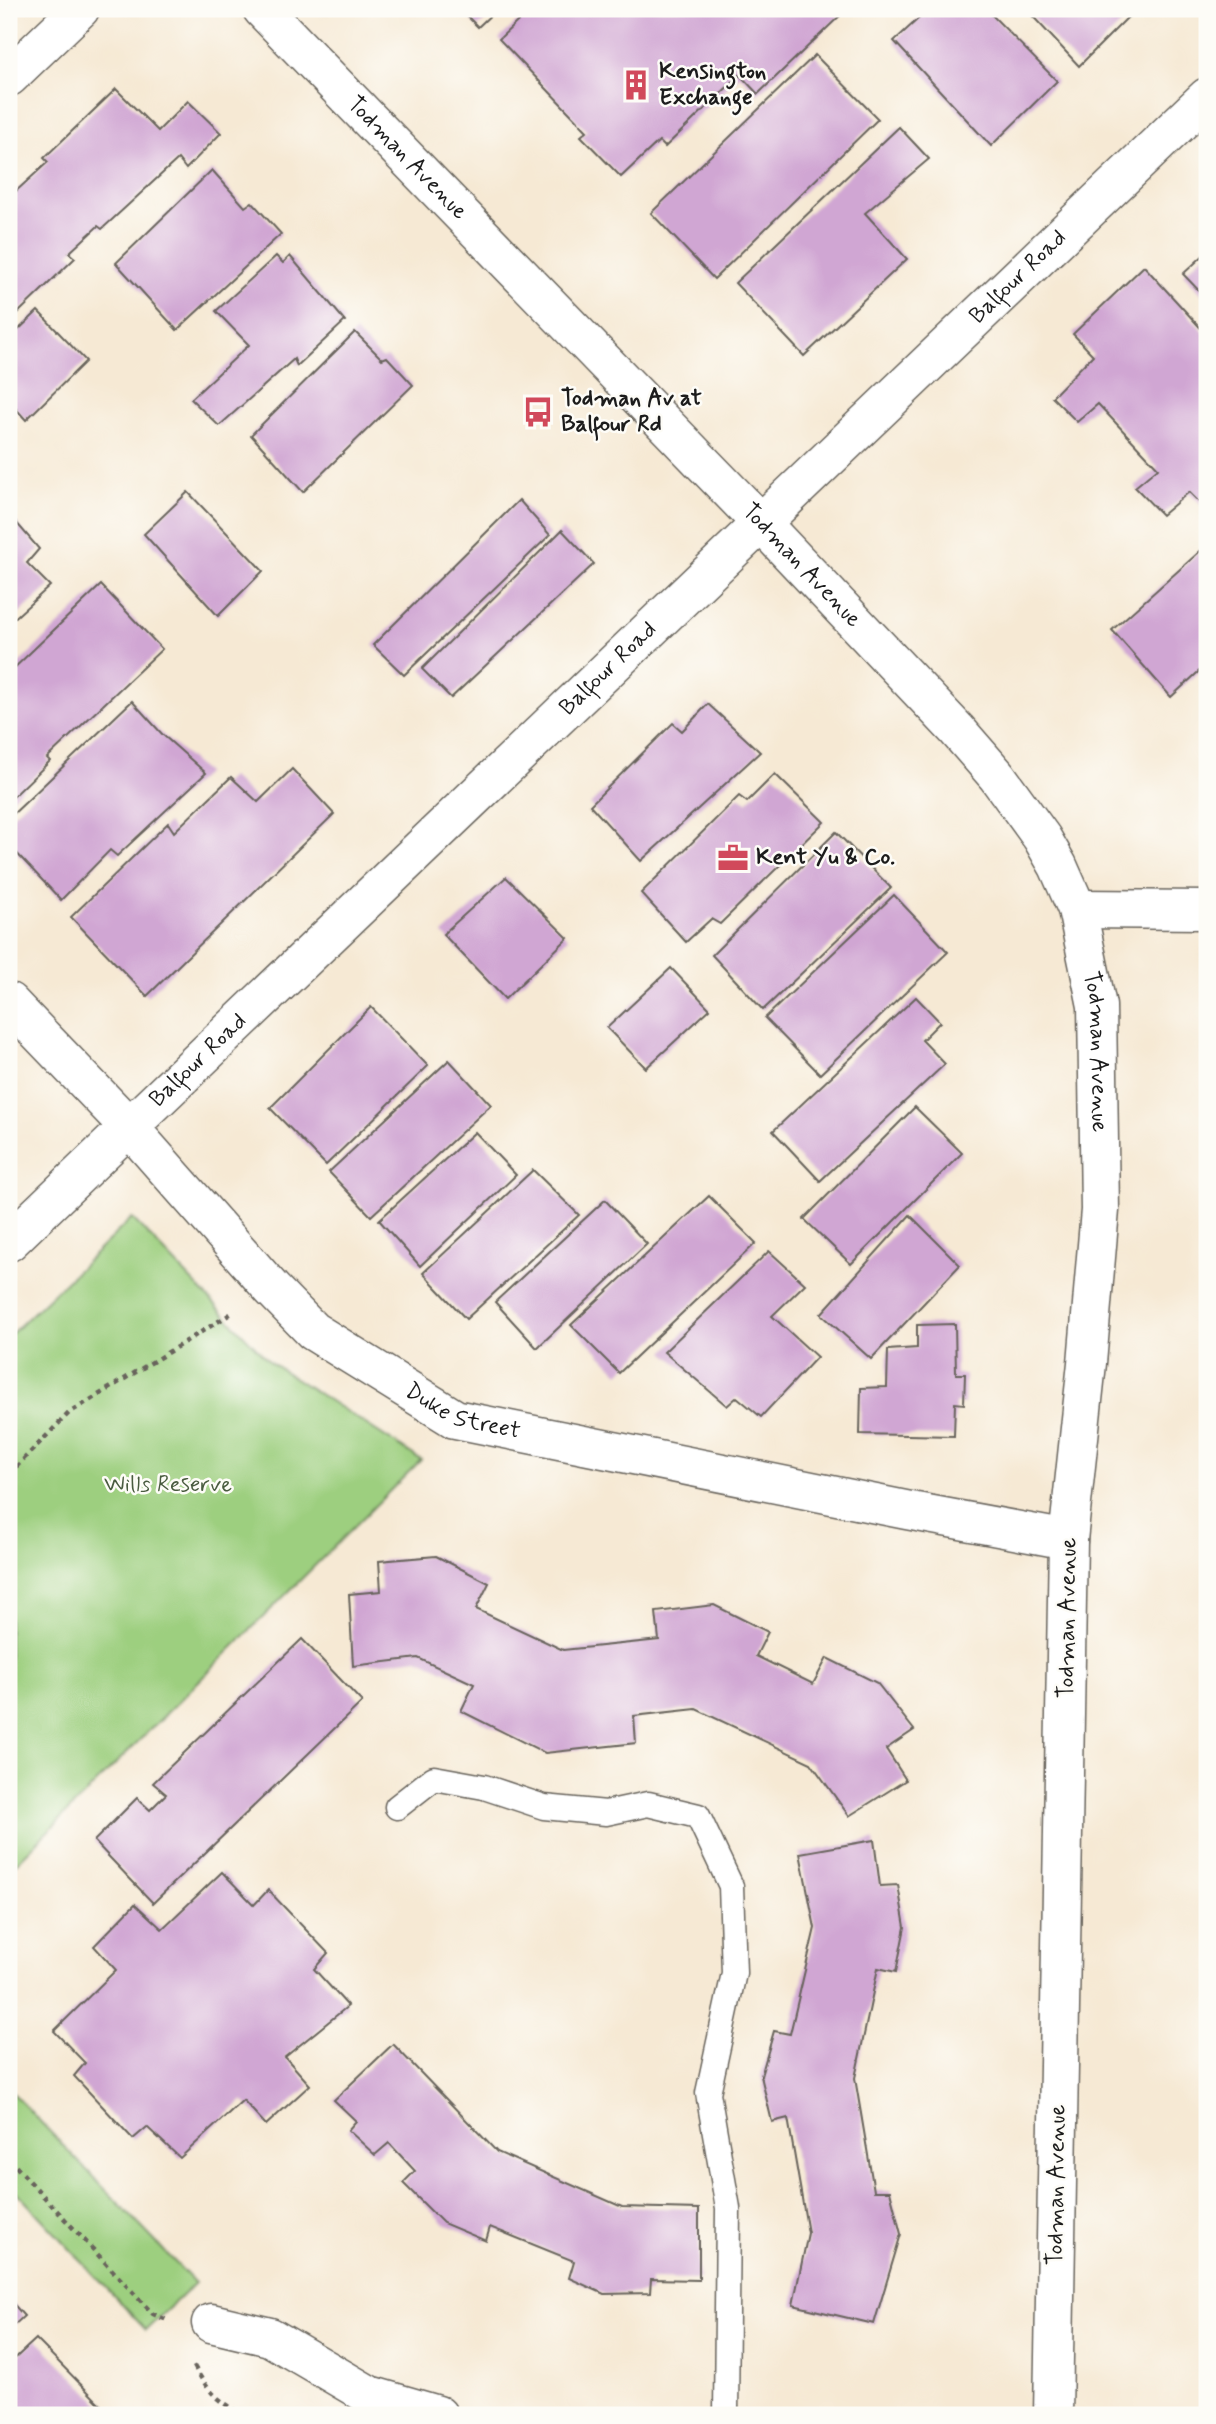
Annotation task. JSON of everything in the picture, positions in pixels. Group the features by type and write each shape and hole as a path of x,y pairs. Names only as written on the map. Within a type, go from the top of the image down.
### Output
{"street":[{"path":"9,76 80,9"},
{"name":"Todman Avenue","path":"262,9 761,523 957,730 997,776 1042,838 1077,909 1097,1006 1100,1210 1068,1540 1054,2415"},
{"name":"Balfour Road","path":"9,1242 1207,97"},
{"path":"1077,909 1207,910"},
{"name":"Duke Street","path":"9,1002 129,1128 272,1289 313,1331 455,1419 1068,1540"},
{"path":"200,2326 270,2337 369,2396 438,2415"}],"lane":[{"path":"397,1807 434,1778 484,1787 544,1807 606,1813 649,1804 698,1816 731,1886 734,1973 708,2093 727,2208 726,2415"}],"path":[{"path":"9,1474 69,1413 272,1289"},
{"path":"9,2160 153,2314 200,2326 189,2356 208,2390 226,2406 244,2415"}],"green space":[{"name":"Wills Reserve","path":"132,1218 270,1362 421,1460 9,1870 9,1336"},
{"path":"9,2089 195,2283 146,2330 9,2184"}],"building":[{"path":"460,9 497,9 478,27"},
{"name":"Kensington Exchange","path":"531,9 847,9 758,94 740,75 665,147 659,141 621,177 581,136 587,131 499,39"},
{"path":"929,9 986,9 1057,81 991,146 894,41"},
{"path":"1026,9 1136,9 1079,66"},
{"path":"815,55 878,119 714,279 651,213"},
{"path":"116,89 158,131 188,101 221,133 186,169 178,159 102,229 98,226 69,253 75,258 17,314 9,305 9,279 14,274 9,268 9,190 14,193 48,162 44,158"},
{"path":"899,127 929,159 865,213 907,259 804,356 735,283"},
{"path":"212,170 245,207 252,202 281,234 177,330 116,263"},
{"path":"1207,252 1207,299 1183,274"},
{"path":"276,256 283,263 290,256 345,321 297,366 294,359 219,426 191,399 249,345 216,311"},
{"path":"1144,266 1207,335 1207,510 1189,492 1162,515 1135,487 1158,468 1098,404 1077,422 1052,397 1093,355 1073,334"},
{"path":"38,311 86,361 26,420 9,401 9,339"},
{"path":"355,332 382,359 387,357 413,385 303,492 251,435"},
{"path":"188,492 263,571 218,616 144,534"},
{"path":"519,500 550,535 404,675 373,645"},
{"path":"9,514 39,549 27,563 50,586 9,623"},
{"path":"562,530 594,564 451,698 422,669"},
{"path":"1207,545 1207,664 1171,697 1112,630"},
{"path":"101,585 162,649 47,758 50,761 9,801 9,673"},
{"path":"132,701 163,735 206,773 117,856 110,850 61,900 9,845 9,818"},
{"path":"708,704 760,752 641,861 590,805 673,723 682,731"},
{"path":"292,769 334,814 147,996 71,917 168,823 174,832 231,777 258,802"},
{"name":"Kent Yu & Co.","path":"775,774 824,822 720,924 711,919 686,942 641,893 739,796 747,802"},
{"path":"836,832 891,888 763,1010 712,955"},
{"path":"506,877 568,938 505,999 443,934"},
{"path":"894,895 948,952 820,1074 765,1018"},
{"path":"671,968 710,1009 646,1068 607,1028"},
{"path":"916,997 940,1022 922,1040 945,1064 820,1181 773,1131"},
{"path":"371,1007 428,1066 326,1165 270,1108"},
{"path":"449,1060 491,1105 371,1216 329,1172"},
{"path":"915,1107 962,1153 851,1264 804,1219"},
{"path":"475,1132 516,1175 420,1266 379,1220"},
{"path":"533,1170 579,1215 466,1319 423,1273"},
{"path":"709,1196 756,1243 619,1373 571,1325"},
{"path":"605,1200 647,1244 537,1348 495,1302"},
{"path":"910,1215 960,1265 871,1359 821,1314"},
{"path":"769,1251 805,1284 772,1316 817,1357 761,1417 737,1397 727,1406 664,1352"},
{"path":"955,1324 956,1374 965,1374 964,1404 955,1403 954,1436 860,1434 861,1388 887,1387 888,1350 917,1348 917,1325"},
{"path":"436,1556 489,1583 476,1609 563,1650 659,1640 656,1612 714,1605 768,1632 756,1656 813,1684 827,1658 877,1683 914,1730 886,1749 906,1780 849,1816 811,1763 696,1709 634,1716 636,1743 545,1753 461,1711 474,1684 418,1658 353,1666 349,1594 381,1591 379,1561"},
{"path":"302,1639 362,1702 153,1903 94,1841 137,1798 150,1810 166,1794 153,1783"},
{"path":"874,1840 880,1886 898,1885 905,1927 896,1972 878,1968 855,2078 874,2191 890,2191 901,2234 874,2324 793,2305 808,2233 788,2118 772,2122 761,2076 774,2031 790,2034 815,1928 800,1853"},
{"path":"222,1872 254,1905 268,1890 328,1953 314,1969 348,2006 285,2057 310,2085 266,2125 243,2100 180,2158 147,2127 133,2139 74,2076 85,2063 54,2031 116,1970 94,1946 135,1904 162,1929"},
{"path":"393,2044 497,2152 622,2207 699,2209 699,2280 651,2279 650,2293 604,2294 569,2278 574,2261 490,2227 486,2241 443,2223 403,2183 415,2171 389,2143 375,2155 348,2130 356,2121 334,2100"},
{"path":"9,2299 24,2316 9,2330"},
{"path":"36,2339 111,2415 9,2415 9,2364"}],"place":[{"name":"Kensington Exchange","path":"636,85"},
{"name":"Todman Av at Balfour Rd","path":"538,412"},
{"name":"Kent Yu & Co.","path":"733,858"}]}
